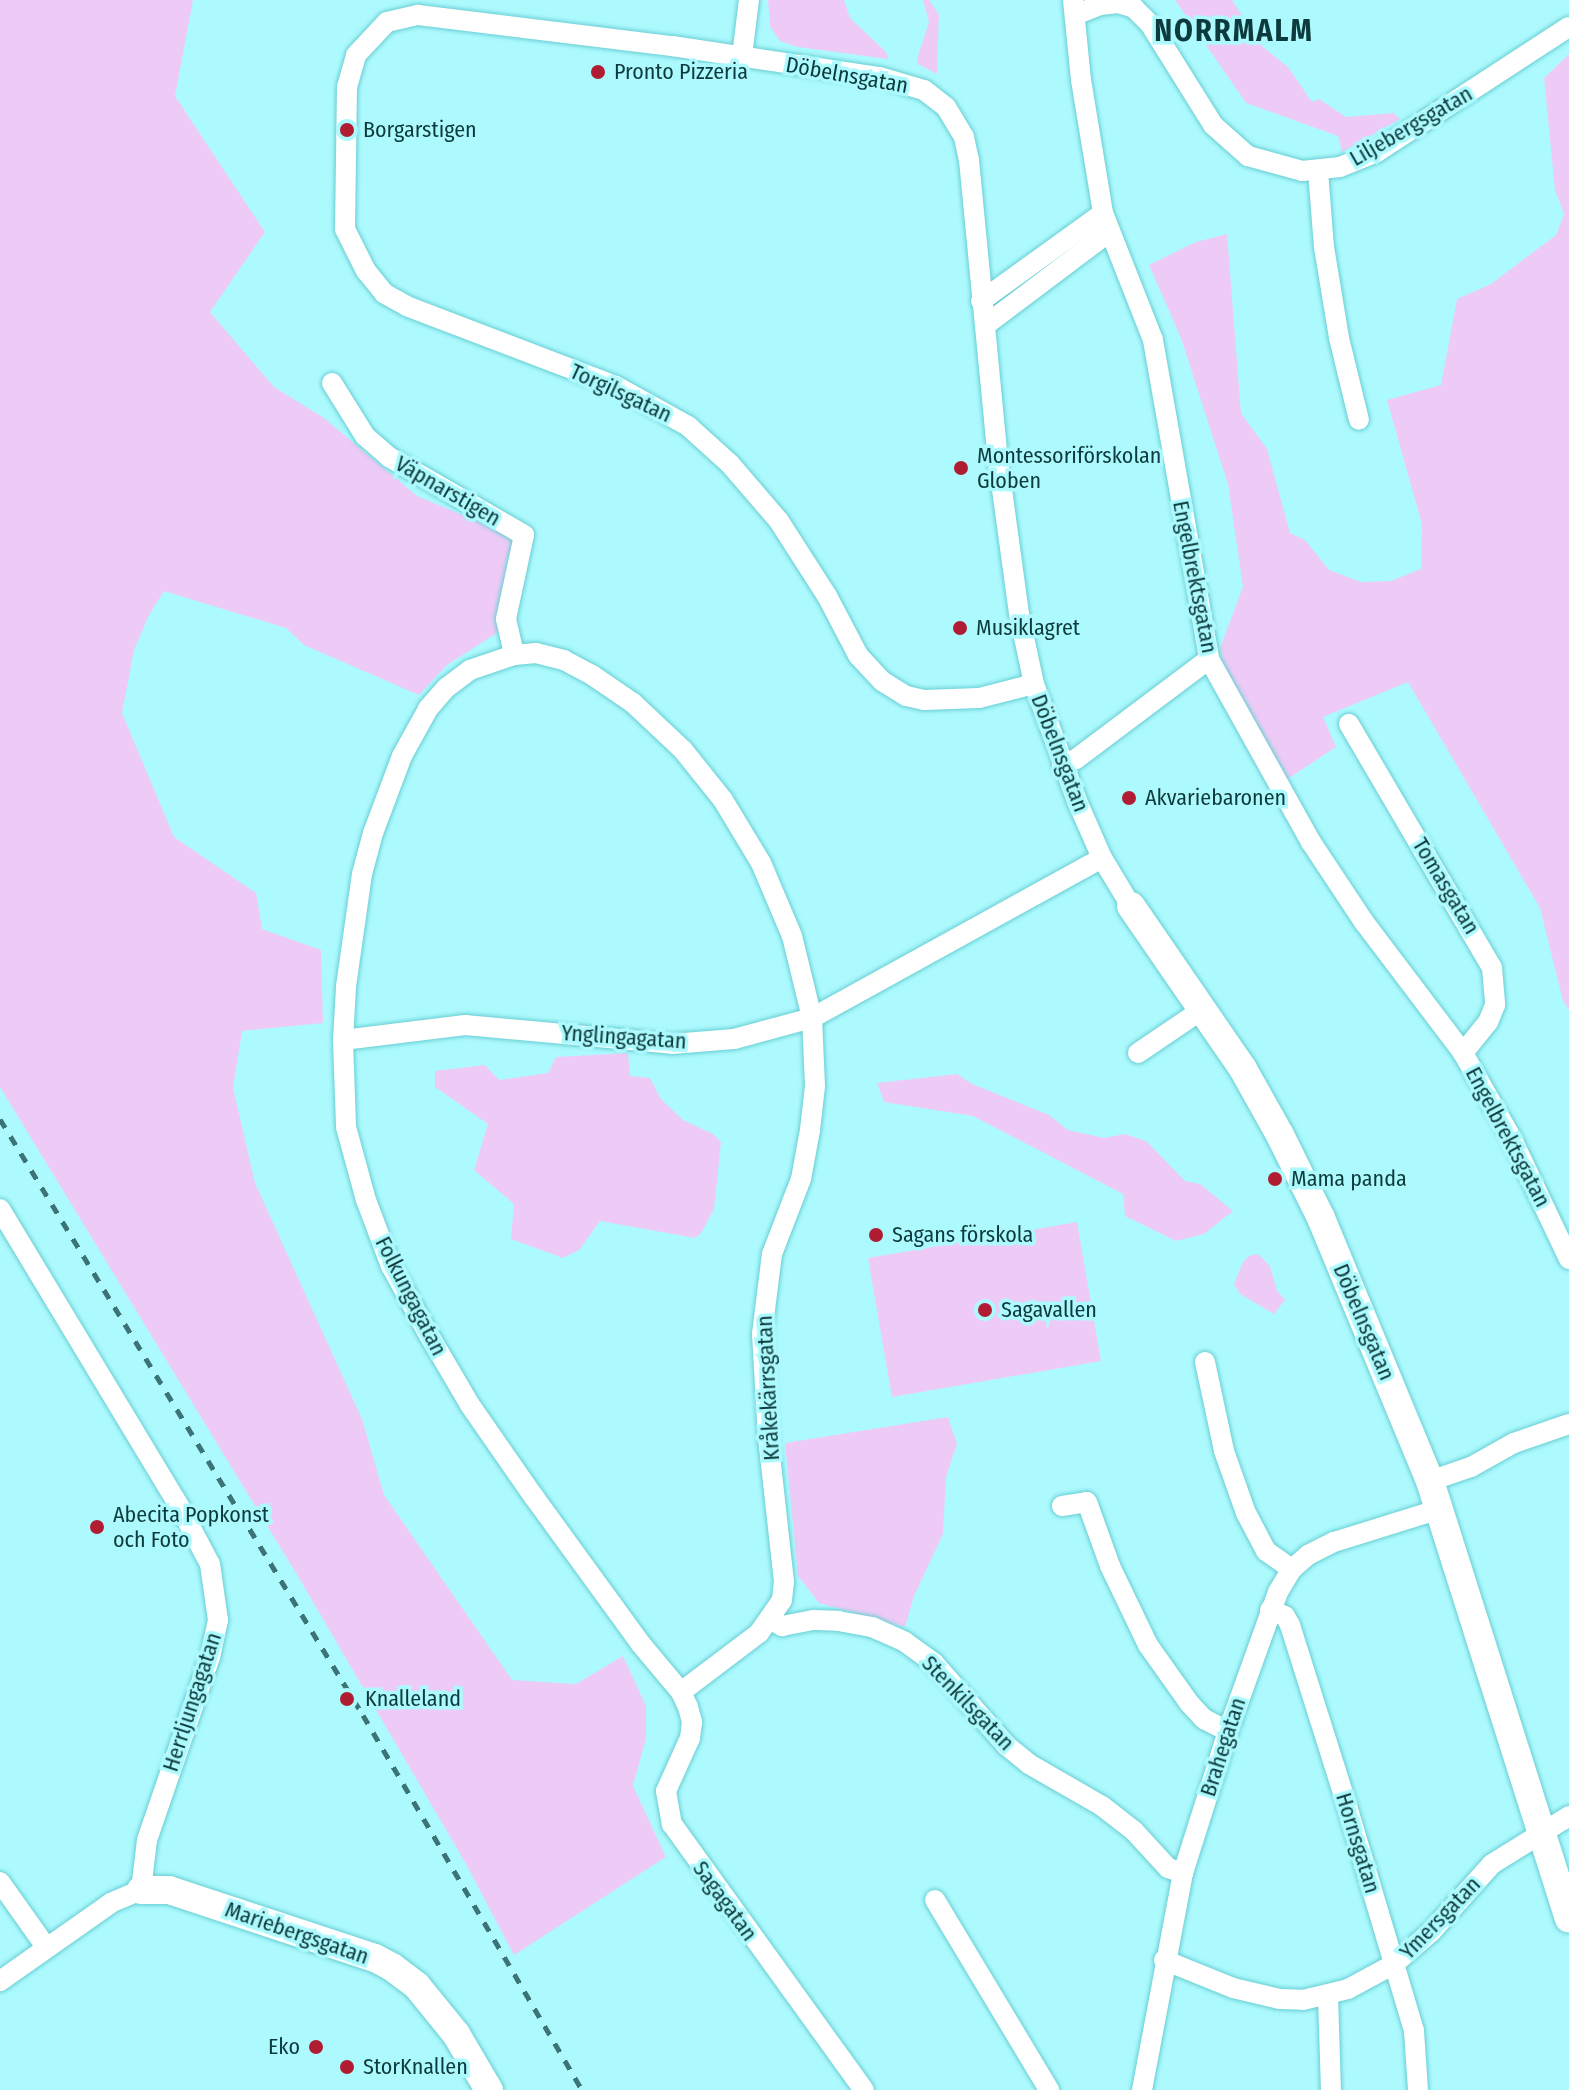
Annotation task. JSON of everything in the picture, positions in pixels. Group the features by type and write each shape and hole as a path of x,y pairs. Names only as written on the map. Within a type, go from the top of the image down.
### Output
{"street":[{"path":"742,56 749,0"},
{"name":"Liljebergsgatan","path":"1074,8 1118,3 1134,8 1150,24 1199,107 1230,141 1248,156 1275,167 1318,171 1359,161 1377,152 1569,27"},
{"name":"Engelbrektsgatan","path":"1074,8 1083,95 1106,222 1153,340 1209,659 1311,842 1364,922 1463,1053 1512,1139 1569,1259"},
{"name":"Döbelnsgatan","path":"356,55 387,22 418,15 742,56 907,82 939,100 964,137 969,160 981,301 987,324 997,453 1019,614 1034,684 1062,765 1102,858 1131,906 1203,1009 1280,1135 1321,1218 1440,1509 1569,1918"},
{"name":"Torgilsgatan","path":"356,55 347,87 345,229 366,271 384,293 407,306 616,386 688,426 730,464 779,521 827,596 858,655 894,688 924,700 951,701 979,698 1034,684"},
{"path":"1318,171 1324,247 1339,338 1359,420"},
{"path":"981,301 1106,222"},
{"path":"987,324 1106,222"},
{"name":"Väpnarstigen","path":"332,383 365,436 389,457 524,535 506,619 514,655"},
{"name":"Kråkekärrsgatan","path":"470,670 514,655 536,653 592,675 633,703 683,750 723,800 761,863 792,936 812,1018 815,1086 801,1179 772,1254 762,1334 784,1582 782,1600 771,1620"},
{"path":"1062,765 1076,759 1209,659"},
{"name":"Folkungagatan","path":"470,670 446,688 428,709 402,756 373,833 353,936 343,1040 346,1127 366,1200 391,1266 470,1405 640,1643 681,1692"},
{"name":"Tomasgatan","path":"1349,724 1492,968 1495,1005 1488,1022 1463,1053"},
{"name":"Ynglingagatan","path":"343,1040 465,1025 672,1044 734,1039 812,1018 1102,858"},
{"path":"1138,1053 1203,1009"},
{"name":"Herrljungagatan","path":"0,1209 182,1511 210,1564 217,1593 218,1620 210,1657 147,1840 141,1890"},
{"path":"1205,1362 1224,1451 1246,1513 1266,1551 1292,1569"},
{"path":"1430,1481 1471,1467 1514,1443 1569,1424"},
{"path":"1062,1506 1087,1502 1127,1607 1148,1645 1190,1704 1204,1719 1228,1731"},
{"name":"Brahegatan","path":"1142,2090 1164,1960 1183,1873 1270,1610 1292,1569 1308,1555 1334,1542 1440,1509"},
{"name":"Hornsgatan","path":"1270,1610 1285,1616 1290,1625 1414,2031 1418,2090"},
{"path":"681,1692 771,1620"},
{"name":"Stenkilsgatan","path":"771,1620 782,1626 814,1620 838,1621 872,1627 905,1642 934,1663 1007,1746 1029,1764 1102,1806 1134,1831 1168,1868 1183,1873"},
{"name":"Sagagatan","path":"681,1692 692,1722 690,1738 666,1791 672,1824 864,2090"},
{"name":"Ymersgatan","path":"1164,1960 1258,1996 1303,2000 1328,1996 1371,1978 1394,1964 1431,1932 1492,1864 1569,1816"},
{"path":"0,1882 46,1947"},
{"path":"0,1981 111,1903 141,1890"},
{"name":"Mariebergsgatan","path":"141,1890 169,1890 362,1953 392,1967 417,1986 456,2034 489,2090"},
{"path":"935,1900 1049,2090"},
{"path":"1328,1996 1331,2090"}],"shaded area":[{"path":"0,0 193,0 175,96 265,232 210,312 274,387 324,418 417,496 515,537 507,561 497,633 447,665 419,695 304,645 286,628 164,591 149,615 134,650 122,713 174,837 256,893 262,929 321,950 323,1023 242,1031 233,1088 255,1183 362,1419 384,1495 512,1680 576,1684 623,1656 646,1706 646,1738 633,1786 666,1857 514,1955 466,1864 299,1578 0,1087"},
{"path":"768,0 844,0 850,18 886,52 888,59 798,47 780,41 770,27"},
{"path":"923,0 929,0 939,15 937,74 918,64 917,59 929,22"},
{"path":"1175,0 1232,0 1263,47 1288,67 1312,102 1319,99 1346,117 1394,113 1400,119 1342,152 1338,136 1246,103"},
{"path":"1569,54 1569,1010 1563,1001 1540,908 1408,682 1323,717 1336,747 1286,780 1224,666 1220,648 1243,587 1228,484 1181,338 1149,265 1196,242 1227,234 1241,413 1267,449 1290,533 1305,540 1329,570 1361,582 1391,581 1421,569 1422,524 1387,400 1441,385 1457,299 1491,284 1556,235 1564,214 1555,190 1544,78"},
{"path":"628,1053 630,1076 650,1078 661,1099 683,1120 713,1134 721,1142 714,1209 701,1233 695,1238 600,1221 579,1250 563,1258 511,1239 514,1204 474,1170 488,1124 435,1087 435,1071 485,1065 499,1080 548,1073 556,1057"},
{"path":"957,1074 972,1084 1049,1115 1068,1130 1104,1138 1125,1134 1146,1141 1185,1181 1200,1184 1233,1211 1204,1234 1176,1241 1125,1216 1123,1194 973,1116 884,1102 877,1083"},
{"name":"Sagavallen","path":"1077,1222 1101,1361 892,1397 868,1258"},
{"path":"1258,1254 1270,1266 1277,1291 1285,1300 1274,1314 1240,1294 1234,1284 1243,1262 1249,1256"},
{"path":"948,1417 957,1444 946,1477 943,1534 914,1596 905,1627 819,1603 798,1576 785,1443"}],"railway":[{"path":"0,1119 363,1715 582,2090"}],"place":[{"name":"Pronto Pizzeria","path":"598,72"},
{"name":"Borgarstigen","path":"347,130"},
{"name":"Montessoriförskolan Globen","path":"961,468"},
{"name":"Musiklagret","path":"960,628"},
{"name":"Akvariebaronen","path":"1129,798"},
{"name":"Mama panda","path":"1275,1179"},
{"name":"Sagans förskola","path":"876,1235"},
{"name":"Sagavallen","path":"985,1310"},
{"name":"Abecita Popkonst och Foto","path":"97,1527"},
{"name":"Knalleland","path":"347,1699"},
{"name":"Eko","path":"316,2047"},
{"name":"StorKnallen","path":"347,2067"}],"district":[{"name":"NORRMALM","path":"1234,31"}]}
